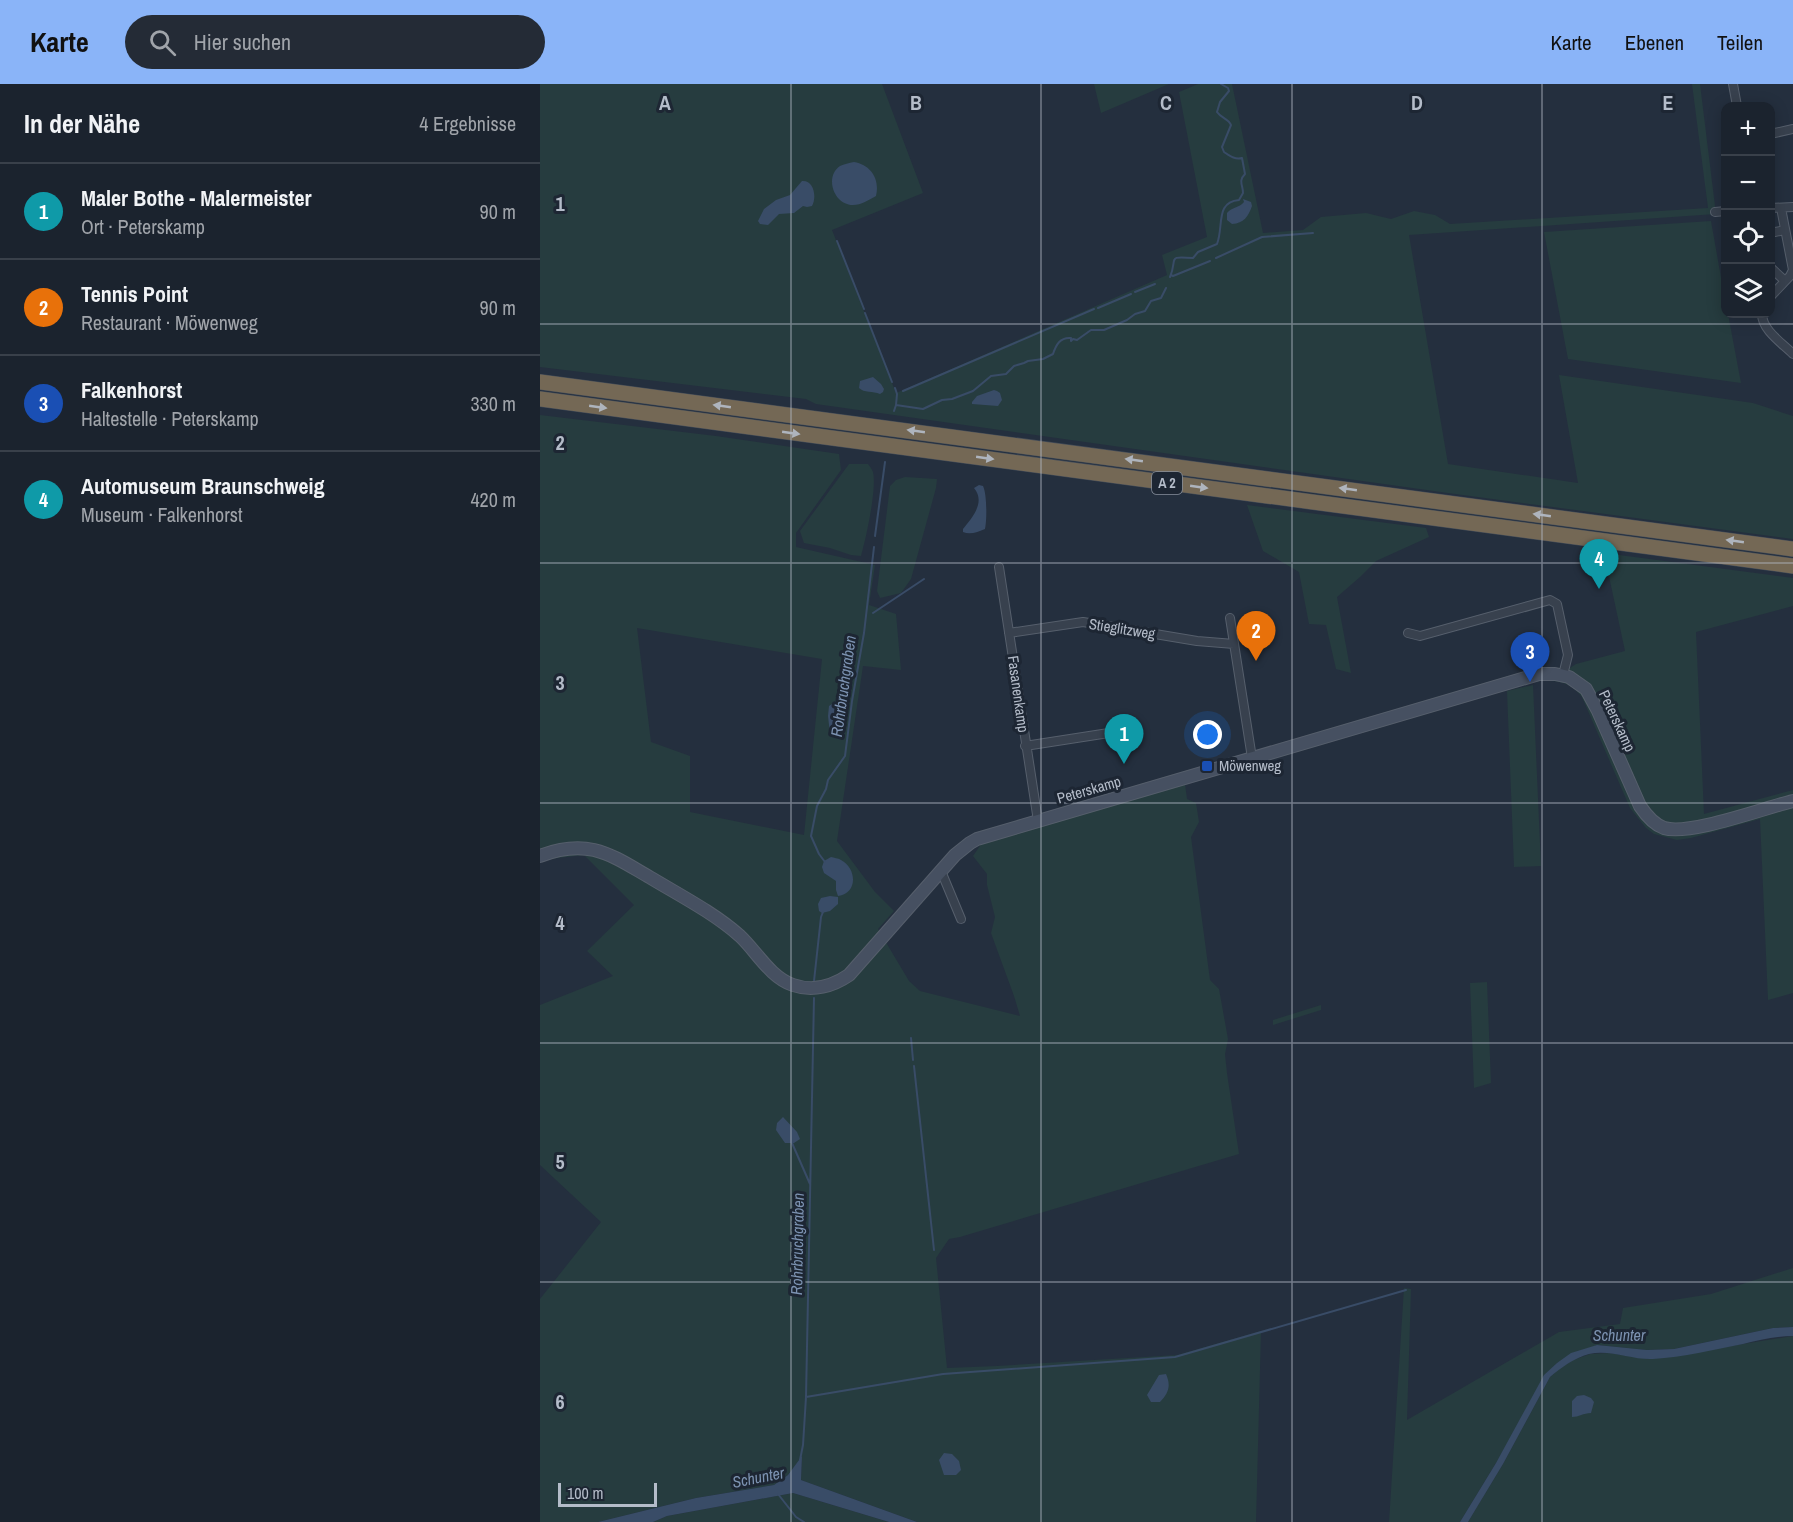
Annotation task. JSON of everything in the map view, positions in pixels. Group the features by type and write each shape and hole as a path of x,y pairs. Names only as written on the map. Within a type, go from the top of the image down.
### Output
{"highway":[{"name":"A 2","path":"540,381 1793,549"},
{"name":"A 2","path":"540,399 1793,566"}],"street":[{"path":"1733,84 1736,102"},
{"path":"1775,133 1793,129"},
{"path":"1775,208 1793,207"},
{"path":"1775,292 1793,270 1781,208"},
{"path":"1715,212 1721,211"},
{"path":"1775,232 1785,230"},
{"path":"1775,272 1785,281"},
{"path":"1762,318 1765,326 1793,354"},
{"name":"Fasanenkamp","path":"999,567 1038,821"},
{"path":"1408,633 1420,636 1550,600 1557,604 1567,651 1567,664 1563,675"},
{"path":"1230,618 1252,758"},
{"name":"Stieglitzweg","path":"1009,633 1083,622 1197,641 1234,644"},
{"name":"Peterskamp","path":"540,856 557,850 579,848 601,852 620,860 730,928 780,978 792,985 813,988 832,985 849,975 941,871 970,843 985,836 1530,676 1550,673 1563,675 1574,679 1586,689 1640,806 1646,816 1662,827 1677,830 1695,828 1793,801"},
{"path":"1026,746 1128,730"},
{"path":"941,871 961,919"}],"green space":[{"path":"540,84 882,84 923,193 832,230 896,393 1167,275 1162,255 1207,237 1179,92 1198,84 1232,84 1263,233 1303,230 1321,217 1366,213 1391,219 1414,211 1435,215 1450,224 1708,208 1692,84 1700,84 1716,214 1409,235 1448,464 1578,483 1559,375 1753,403 1793,416 1793,539 816,404 806,399 540,367"},
{"path":"1094,84 1169,84 1101,113"},
{"path":"1711,221 1721,277 1721,318 1729,318 1741,383 1568,359 1544,232"},
{"path":"540,415 716,436 839,454 841,470 796,533 796,547 875,565 869,605 896,614 901,670 863,666 837,841 875,892 894,911 878,929 909,981 920,991 1020,1016 991,933 995,917 987,885 987,874 973,856 984,840 1185,784 1187,799 1196,803 1199,822 1191,837 1210,980 1219,989 1228,1039 1225,1054 1239,1154 949,1239 936,1258 947,1368 1177,1355 1261,1331 1256,1522 917,1522 801,1480 802,1457 788,1475 774,1485 696,1498 598,1522 540,1522 540,1299 601,1222 540,1165 540,1005 613,976 587,951 634,905 584,855 540,860","holes":["637,628 822,659 804,835 690,812 690,756 651,742"]},
{"path":"849,464 868,464 873,472 872,501 861,556 804,543 800,531"},
{"path":"905,477 937,479 936,488 911,579 901,593 880,598 877,591 890,486 896,480"},
{"path":"1247,505 1426,528 1429,537 1376,561 1337,597 1351,673 1336,669 1326,625 1309,624 1299,572 1263,551"},
{"path":"1604,553 1793,578 1793,606 1696,632 1704,814 1793,790 1793,993 1768,1000 1760,819 1677,840 1654,834 1646,828 1630,808 1582,697 1568,685 1550,681 1576,664 1625,651"},
{"path":"1533,685 1541,866 1514,867 1507,691"},
{"path":"1487,982 1491,1083 1474,1088 1470,983"},
{"path":"1321,1005 1321,1010 1273,1025 1273,1020"},
{"path":"1793,1268 1793,1327 1773,1328 1674,1349 1647,1350 1597,1345 1557,1363 1460,1522 1389,1522 1404,1288 1411,1289 1407,1420 1559,1332 1620,1324 1623,1308 1711,1294"},
{"path":"1793,1336 1793,1522 1468,1522 1503,1464 1550,1377 1573,1360 1590,1354 1609,1353 1650,1359"},
{"path":"793,1493 889,1522 653,1522 667,1516"}],"water":[{"path":"854,162 865,166 873,174 877,190 876,196 853,205 846,204 836,196 832,183 835,171 840,166"},
{"path":"802,181 812,186 814,198 812,206 803,206 794,213 779,214 768,225 760,224 758,221 764,209 776,200 790,195"},
{"path":"1243,199 1251,202 1252,206 1243,221 1232,224 1227,220 1227,213 1242,204"},
{"path":"873,377 884,389 880,394 859,388 860,381"},
{"path":"994,390 1000,393 1002,400 998,406 972,404 977,396"},
{"path":"979,485 983,486 985,495 985,529 966,533 963,529 974,515 979,499 974,488"},
{"path":"839,699 847,706 844,727 839,738 830,734 828,716 829,706"},
{"path":"831,857 840,859 852,874 852,886 849,891 838,896 836,881 824,873 822,867 824,861"},
{"path":"838,897 838,904 830,911 822,913 819,911 818,904 821,898"},
{"path":"783,1117 797,1132 800,1139 794,1143 785,1143 776,1130 777,1123"},
{"path":"1793,1327 1793,1336 1768,1338 1687,1355 1645,1359 1597,1353 1573,1360 1550,1377 1503,1464 1468,1522 1460,1522 1496,1463 1544,1375 1571,1353 1597,1345 1647,1350 1674,1349 1773,1328"},
{"path":"1166,1374 1169,1385 1165,1395 1160,1402 1151,1402 1147,1395 1159,1375"},
{"path":"1584,1395 1594,1402 1591,1413 1572,1417 1572,1401 1577,1396"},
{"path":"944,1453 952,1454 959,1461 961,1470 956,1475 944,1475 939,1460"},
{"path":"802,1456 801,1480 917,1522 889,1522 793,1493 667,1516 653,1522 598,1522 696,1498 774,1485 788,1475"}],"waterway":[{"name":"Rohrbruchgraben","path":"1170,277 1176,258 1193,258 1198,252 1217,244 1223,210 1226,205 1239,200 1243,193 1241,181 1245,174 1242,158 1230,156 1224,152 1222,147 1231,125 1217,112 1220,102 1229,91 1221,84"},
{"path":"1216,258 1262,237 1313,233"},
{"path":"837,241 864,309"},
{"path":"1171,275 1210,261"},
{"path":"1135,292 1155,284"},
{"name":"Rohrbruchgraben","path":"894,411 896,405 923,409 942,400 952,399 973,391 991,376 1006,374 1014,366 1043,359 1053,354 1061,340 1071,338 1071,341 1077,340 1091,330 1104,330 1145,311 1151,301 1161,298 1166,288"},
{"path":"1098,308 1131,294"},
{"path":"903,391 1094,309"},
{"path":"865,313 892,382"},
{"path":"895,388 896,405"},
{"name":"Rohrbruchgraben","path":"875,536 885,462"},
{"name":"Rohrbruchgraben","path":"825,862 811,836 817,806 828,780 845,756 864,633 874,547"},
{"path":"873,613 924,579"},
{"name":"Rohrbruchgraben","path":"814,981 823,912"},
{"name":"Rohrbruchgraben","path":"800,1460 806,1397 814,998"},
{"path":"911,1038 913,1060"},
{"path":"914,1066 934,1250"},
{"path":"792,1143 810,1184"},
{"path":"806,1397 943,1374 1175,1357 1406,1290"},
{"path":"778,1494 796,1517 804,1522"}],"place":[{"name":"Automuseum Braunschweig","path":"1599,589"},
{"name":"Tennis Point","path":"1256,661"},
{"name":"Falkenhorst","path":"1530,682"},
{"name":"Maler Bothe - Malermeister","path":"1124,764"},
{"name":"Möwenweg","path":"1207,766"}],"water label":[{"name":"Schunter","path":"1619,1335"},
{"name":"Schunter","path":"758,1477"}]}
